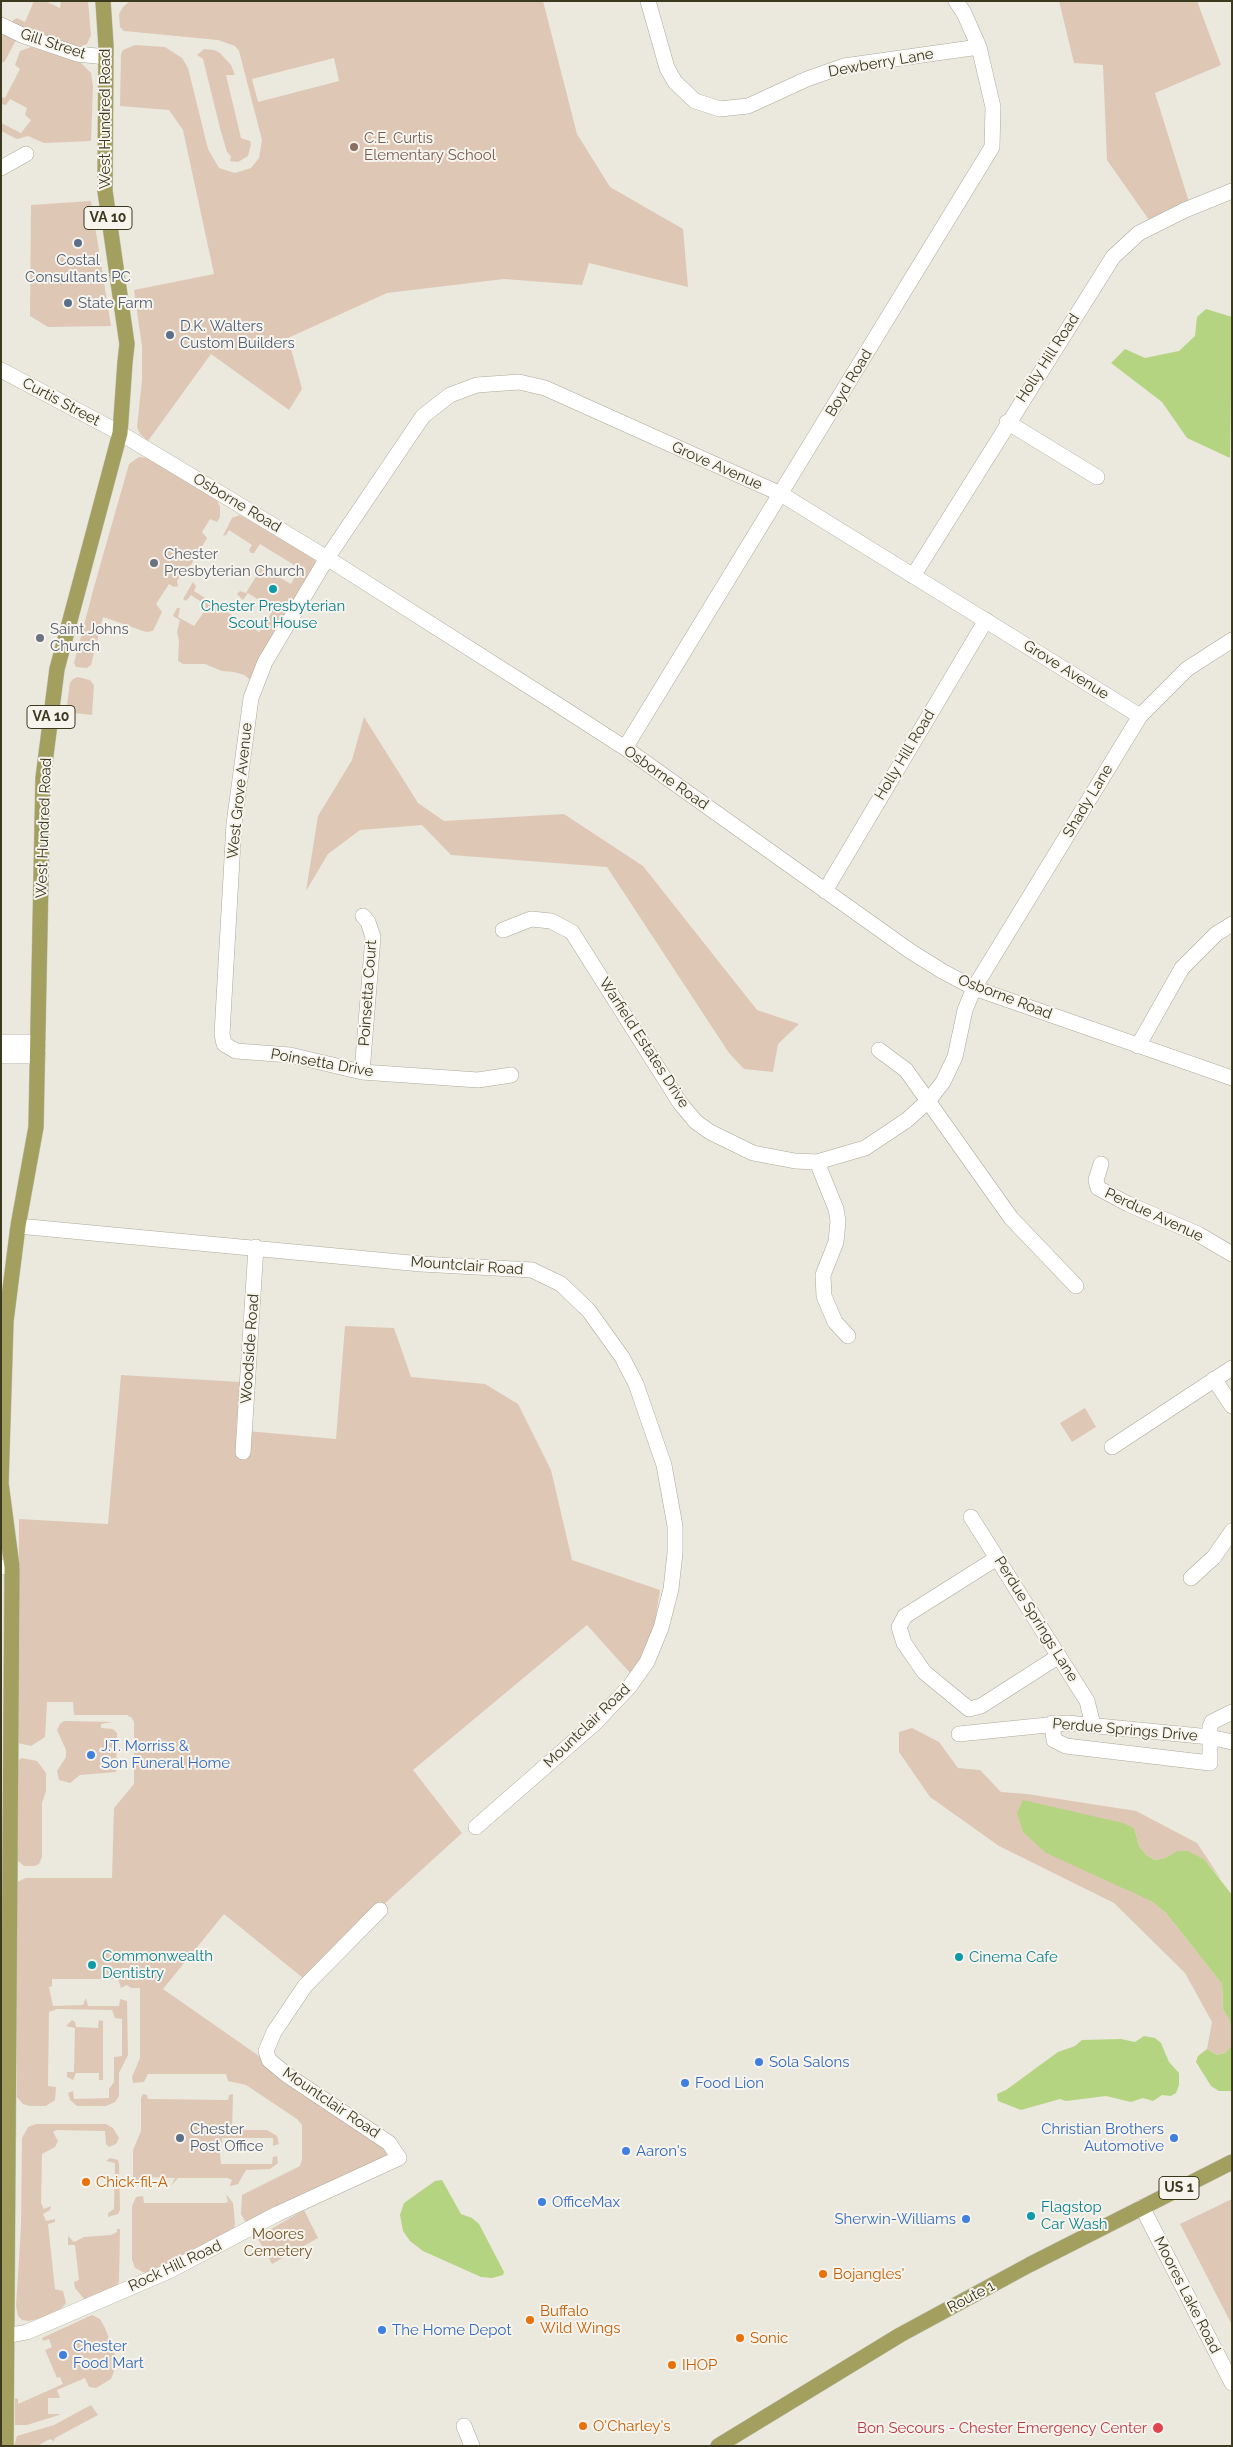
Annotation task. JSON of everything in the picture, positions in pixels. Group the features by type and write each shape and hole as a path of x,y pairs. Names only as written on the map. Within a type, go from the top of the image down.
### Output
{"main road":[{"name":"West Hundred Road","path":"6,2446 4,2337 6,1567 1,1484 3,1320 36,1127 43,778 57,669 120,433 127,344 105,191 106,57 102,1"},
{"name":"Route 1","path":"718,2446 900,2335 1142,2207 1232,2162"}],"street":[{"name":"Dewberry Lane","path":"648,1 667,68 675,82 695,101 720,109 748,106 807,79 844,66 979,47"},
{"name":"Boyd Road","path":"625,748 992,146 993,107 979,47 964,13 956,1"},
{"name":"Gill Street","path":"1,25 24,36 76,54 106,57"},
{"path":"1,168 26,154"},
{"name":"Holly Hill Road","path":"913,576 1007,422 1113,257 1139,233 1185,210 1232,191"},
{"name":"Curtis Street","path":"1,370 120,433"},
{"name":"Grove Avenue","path":"327,558 422,416 450,395 476,385 519,382 545,388 781,494 1140,716"},
{"path":"1007,422 1097,477"},
{"name":"Osborne Road","path":"120,433 327,558 625,748 910,951 974,988 1232,1078"},
{"name":"West Grove Avenue","path":"224,1044 221,1024 234,824 251,698 265,662 327,558"},
{"name":"Holly Hill Road","path":"825,891 986,620"},
{"name":"Shady Lane","path":"974,988 1140,716 1187,669 1232,640"},
{"name":"Poinsetta Court","path":"362,1072 373,937 364,916"},
{"name":"Warfield Estates Drive","path":"503,930 531,919 550,921 572,932 680,1103 696,1122 710,1132 753,1153 775,1159 817,1162 865,1148 889,1134 929,1100 942,1082 955,1056 965,1010 974,988"},
{"path":"1138,1046 1182,968 1216,934 1232,924"},
{"path":"1,1042 38,1049"},
{"name":"Poinsetta Drive","path":"224,1044 236,1051 290,1055 362,1072 478,1080 511,1075"},
{"path":"1,1056 38,1049"},
{"path":"879,1050 906,1070 1011,1218 1076,1286"},
{"path":"817,1162 836,1209 838,1221 836,1242 823,1275 824,1296 835,1322 848,1336"},
{"name":"Perdue Avenue","path":"1101,1164 1096,1180 1098,1188 1128,1204 1198,1234 1232,1254"},
{"name":"Mountclair Road","path":"18,1226 421,1264 532,1270 561,1284 589,1311 622,1357 640,1394 664,1465 675,1526 675,1553 671,1589 661,1628 647,1662 630,1686 595,1723 476,1827"},
{"name":"Woodside Road","path":"243,1452 256,1247"},
{"path":"1112,1447 1232,1368"},
{"path":"1214,1379 1232,1406"},
{"name":"Perdue Springs Lane","path":"971,1517 1087,1701 1093,1725"},
{"path":"1191,1578 1214,1557 1232,1531"},
{"path":"997,1558 905,1616 899,1627 900,1635 924,1672 964,1706 975,1709 1059,1656"},
{"path":"975,1709 977,1731"},
{"path":"1052,1724 1054,1740 1066,1746 1210,1763 1210,1727 1212,1722 1232,1712"},
{"name":"Perdue Springs Drive","path":"959,1734 1052,1724 1093,1725 1210,1737 1232,1742"},
{"name":"Mountclair Road","path":"380,1910 305,1986 274,2032 266,2051 269,2060 286,2075 389,2143 399,2158"},
{"name":"Rock Hill Road","path":"4,2337 27,2332 169,2271 277,2214 399,2158"},
{"name":"Moores Lake Road","path":"1142,2207 1232,2383"},
{"path":"464,2426 472,2446"}],"green space":[{"path":"34,1 45,1 60,8 61,1 88,1 91,35 87,44 76,48 13,24 13,20 17,18 25,22"},
{"path":"130,1 543,1 577,134 610,187 683,229 688,287 589,263 582,285 504,279 387,293 288,338 302,389 289,410 211,354 148,441 140,434 137,427 142,380 142,347 134,290 214,274 183,130 169,110 120,106 121,54 123,50 135,45 165,47 182,58 188,68 208,149 219,168 235,173 251,168 259,158 262,140 239,51 235,46 218,40 124,31 120,27 119,14","holes":["334,58 339,81 258,102 252,79"]},
{"path":"1059,1 1197,1 1221,65 1155,93 1189,202 1149,220 1107,160 1103,65 1074,63"},
{"path":"1,30 16,40 5,61 2,63"},
{"path":"31,47 81,63 91,73 93,86 91,141 44,143 28,136 17,139 1,131 1,123 21,133 31,120 25,115 27,108 10,99 6,105 1,104 1,97 5,98 20,69 15,65 20,51"},
{"path":"204,49 220,53 231,65 235,75 226,75 241,138 250,141 251,144 248,156 238,162 230,161 231,156 227,152 220,128 203,59 197,55"},
{"path":"91,201 111,326 48,327 30,316 31,205"},
{"path":"139,457 148,458 217,500 220,507 220,517 217,522 210,519 202,532 207,538 191,565 185,568 177,581 178,586 174,587 169,584 156,604 162,612 153,631 146,632 103,617 91,665 87,668 76,667 74,663 129,464"},
{"path":"240,515 314,557 316,563 252,681 244,675 222,671 205,664 183,664 178,661 179,641 177,632 180,620 173,616 177,608 180,608 178,617 194,626 204,612 206,605 191,595 186,601 183,599 193,582 196,586 194,591 259,632 266,624 273,609 248,593 243,600 237,594 240,591 246,593 260,570 256,567 256,564 291,584 299,568 260,544 254,553 251,553 249,550 252,545 229,530 223,536 232,518"},
{"path":"78,677 90,680 94,685 92,715 66,712 70,683"},
{"path":"364,717 418,803 444,821 564,814 643,866 757,1010 799,1024 778,1044 773,1072 744,1069 729,1053 607,867 451,855 422,825 360,830 328,854 306,891 318,816 352,760"},
{"path":"345,1326 394,1328 411,1377 485,1384 518,1404 551,1470 572,1560 660,1590 655,1622 643,1656 631,1674 587,1625 413,1770 462,1833 303,1978 224,1914 163,1989 385,2144 391,2155 246,2223 241,2214 242,2195 300,2166 302,2159 302,2125 297,2119 246,2085 228,2081 226,2074 148,2074 144,2082 133,2083 132,2077 140,2058 140,1988 131,1988 127,1985 121,1988 118,1979 52,1979 52,1986 49,1987 53,2006 83,2005 86,1998 88,2006 119,2006 120,1999 127,2001 128,2055 119,2073 119,2096 115,2102 106,2106 77,2106 70,2100 68,2093 73,2091 74,2099 109,2098 109,2089 114,2082 114,2057 122,2056 122,2019 115,2018 112,2010 57,2009 49,2012 48,2086 56,2087 55,2100 46,2106 30,2106 23,2104 17,2097 17,1882 26,1878 112,1878 114,1808 134,1784 134,1722 127,1715 74,1715 73,1702 47,1702 45,1737 31,1746 18,1743 19,1519 108,1524 121,1375 240,1382 236,1430 336,1439"},
{"path":"1085,1408 1096,1427 1072,1442 1060,1423"},
{"name":"J.T. Morriss & Son Funeral Home","path":"64,1721 112,1722 101,1724 101,1728 113,1729 117,1733 116,1772 80,1775 70,1783 59,1780 57,1771 66,1757 66,1750 57,1730"},
{"path":"912,1728 939,1742 958,1768 980,1770 1001,1792 1027,1794 1136,1811 1197,1843 1221,1879 1205,1860 1177,1851 1165,1858 1155,1860 1146,1855 1139,1846 1134,1828 1151,1901 1166,1913 1222,1984 1223,2009 1229,2019 1232,2032 1232,2045 1225,2053 1217,2055 1207,2049 1212,2022 1185,1973 1114,1903 999,1846 930,1797 899,1752 899,1732"},
{"path":"22,1758 37,1761 46,1773 46,1791 42,1803 42,1857 39,1864 35,1866 24,1866 18,1861 17,1856 17,1761"},
{"path":"72,2020 75,2022 76,2027 98,2028 99,2020 103,2021 103,2080 99,2080 99,2073 76,2073 73,2080 67,2077 67,2072 74,2072 75,2028 66,2026"},
{"name":"Chester Post Office","path":"143,2094 147,2095 148,2099 228,2100 229,2095 233,2094 232,2130 267,2130 277,2136 279,2144 273,2146 273,2138 222,2138 222,2144 219,2146 221,2164 272,2164 273,2157 277,2156 278,2163 270,2169 246,2170 238,2184 231,2186 232,2180 228,2178 178,2178 171,2186 175,2178 145,2177 144,2184 137,2184 133,2177 133,2150 141,2131 141,2098"},
{"path":"36,2124 106,2124 113,2128 119,2138 116,2144 109,2147 106,2144 105,2131 56,2130 53,2132 58,2141 55,2147 42,2154 41,2203 44,2209 51,2206 50,2210 43,2214 46,2221 55,2219 55,2222 48,2224 55,2289 63,2291 66,2303 62,2308 41,2318 29,2321 22,2320 18,2316 16,2306 21,2227 22,2138 28,2127"},
{"path":"110,2158 118,2160 119,2164 120,2210 118,2214 108,2217 108,2213 114,2209 115,2163 106,2161"},
{"path":"226,2194 233,2203 234,2229 147,2274 135,2268 132,2259 132,2206 136,2197 143,2196 144,2203 225,2203 228,2202"},
{"path":"1232,2199 1232,2325 1180,2224"},
{"name":"Moores Cemetery","path":"304,2210 318,2238 272,2264 257,2237"},
{"path":"117,2229 120,2229 119,2281 117,2286 84,2299 75,2288 74,2282 79,2280 75,2245 68,2245 68,2236 74,2242 84,2237 111,2235 117,2232"},
{"path":"92,2315 100,2319 115,2355 116,2366 111,2379 96,2388 89,2387 85,2378 57,2390 60,2398 48,2398 48,2414 59,2415 27,2425 15,2425 15,2398 18,2399 18,2404 63,2384 60,2377 57,2378 45,2350 52,2347 49,2339 43,2341 42,2338"},
{"path":"91,2405 98,2415 55,2438 54,2441 50,2439 37,2446 14,2446 17,2436 54,2425"}],"shaded area":[{"path":"1206,309 1232,317 1230,458 1187,438 1162,402 1111,363 1125,349 1145,358 1179,351 1195,336 1197,317"},
{"path":"1023,1800 1123,1823 1134,1828 1139,1846 1146,1855 1155,1860 1165,1858 1177,1851 1188,1851 1205,1860 1232,1895 1232,2032 1229,2019 1223,2009 1222,1984 1166,1913 1151,1901 1046,1853 1023,1832 1017,1813"},
{"path":"1144,2036 1155,2038 1161,2043 1169,2062 1179,2073 1179,2085 1176,2093 1171,2096 1162,2095 1153,2101 1143,2098 1131,2102 1106,2096 1066,2101 1060,2099 1021,2110 998,2101 997,2094 1006,2090 1058,2052 1075,2046 1082,2040 1121,2039 1135,2042"},
{"path":"1232,2045 1232,2091 1219,2091 1211,2086 1196,2062 1198,2056 1207,2049 1217,2055 1225,2053"},
{"path":"442,2180 461,2214 472,2218 479,2224 504,2272 503,2275 492,2278 481,2277 423,2251 410,2241 403,2231 400,2215 404,2203 435,2181"}],"place":[{"name":"C.E. Curtis Elementary School","path":"354,147"},
{"name":"Costal Consultants PC","path":"78,243"},
{"name":"State Farm","path":"68,303"},
{"name":"D.K. Walters Custom Builders","path":"170,335"},
{"name":"Chester Presbyterian Church","path":"154,563"},
{"name":"Chester Presbyterian Scout House","path":"273,589"},
{"name":"Saint Johns Church","path":"40,638"},
{"name":"J.T. Morriss & Son Funeral Home","path":"91,1755"},
{"name":"Cinema Cafe","path":"959,1957"},
{"name":"Commonwealth Dentistry","path":"92,1965"},
{"name":"Sola Salons","path":"759,2062"},
{"name":"Food Lion","path":"685,2083"},
{"name":"Chester Post Office","path":"180,2138"},
{"name":"Christian Brothers Automotive","path":"1174,2138"},
{"name":"Aaron's","path":"626,2151"},
{"name":"Chick-fil-A","path":"86,2182"},
{"name":"OfficeMax","path":"542,2202"},
{"name":"Flagstop Car Wash","path":"1031,2216"},
{"name":"Sherwin-Williams","path":"966,2219"},
{"name":"Bojangles'","path":"823,2274"},
{"name":"Buffalo Wild Wings","path":"530,2320"},
{"name":"The Home Depot","path":"382,2330"},
{"name":"Sonic","path":"740,2338"},
{"name":"Chester Food Mart","path":"63,2355"},
{"name":"IHOP","path":"672,2365"},
{"name":"O'Charley's","path":"583,2426"},
{"name":"Bon Secours - Chester Emergency Center","path":"1158,2428"}]}
